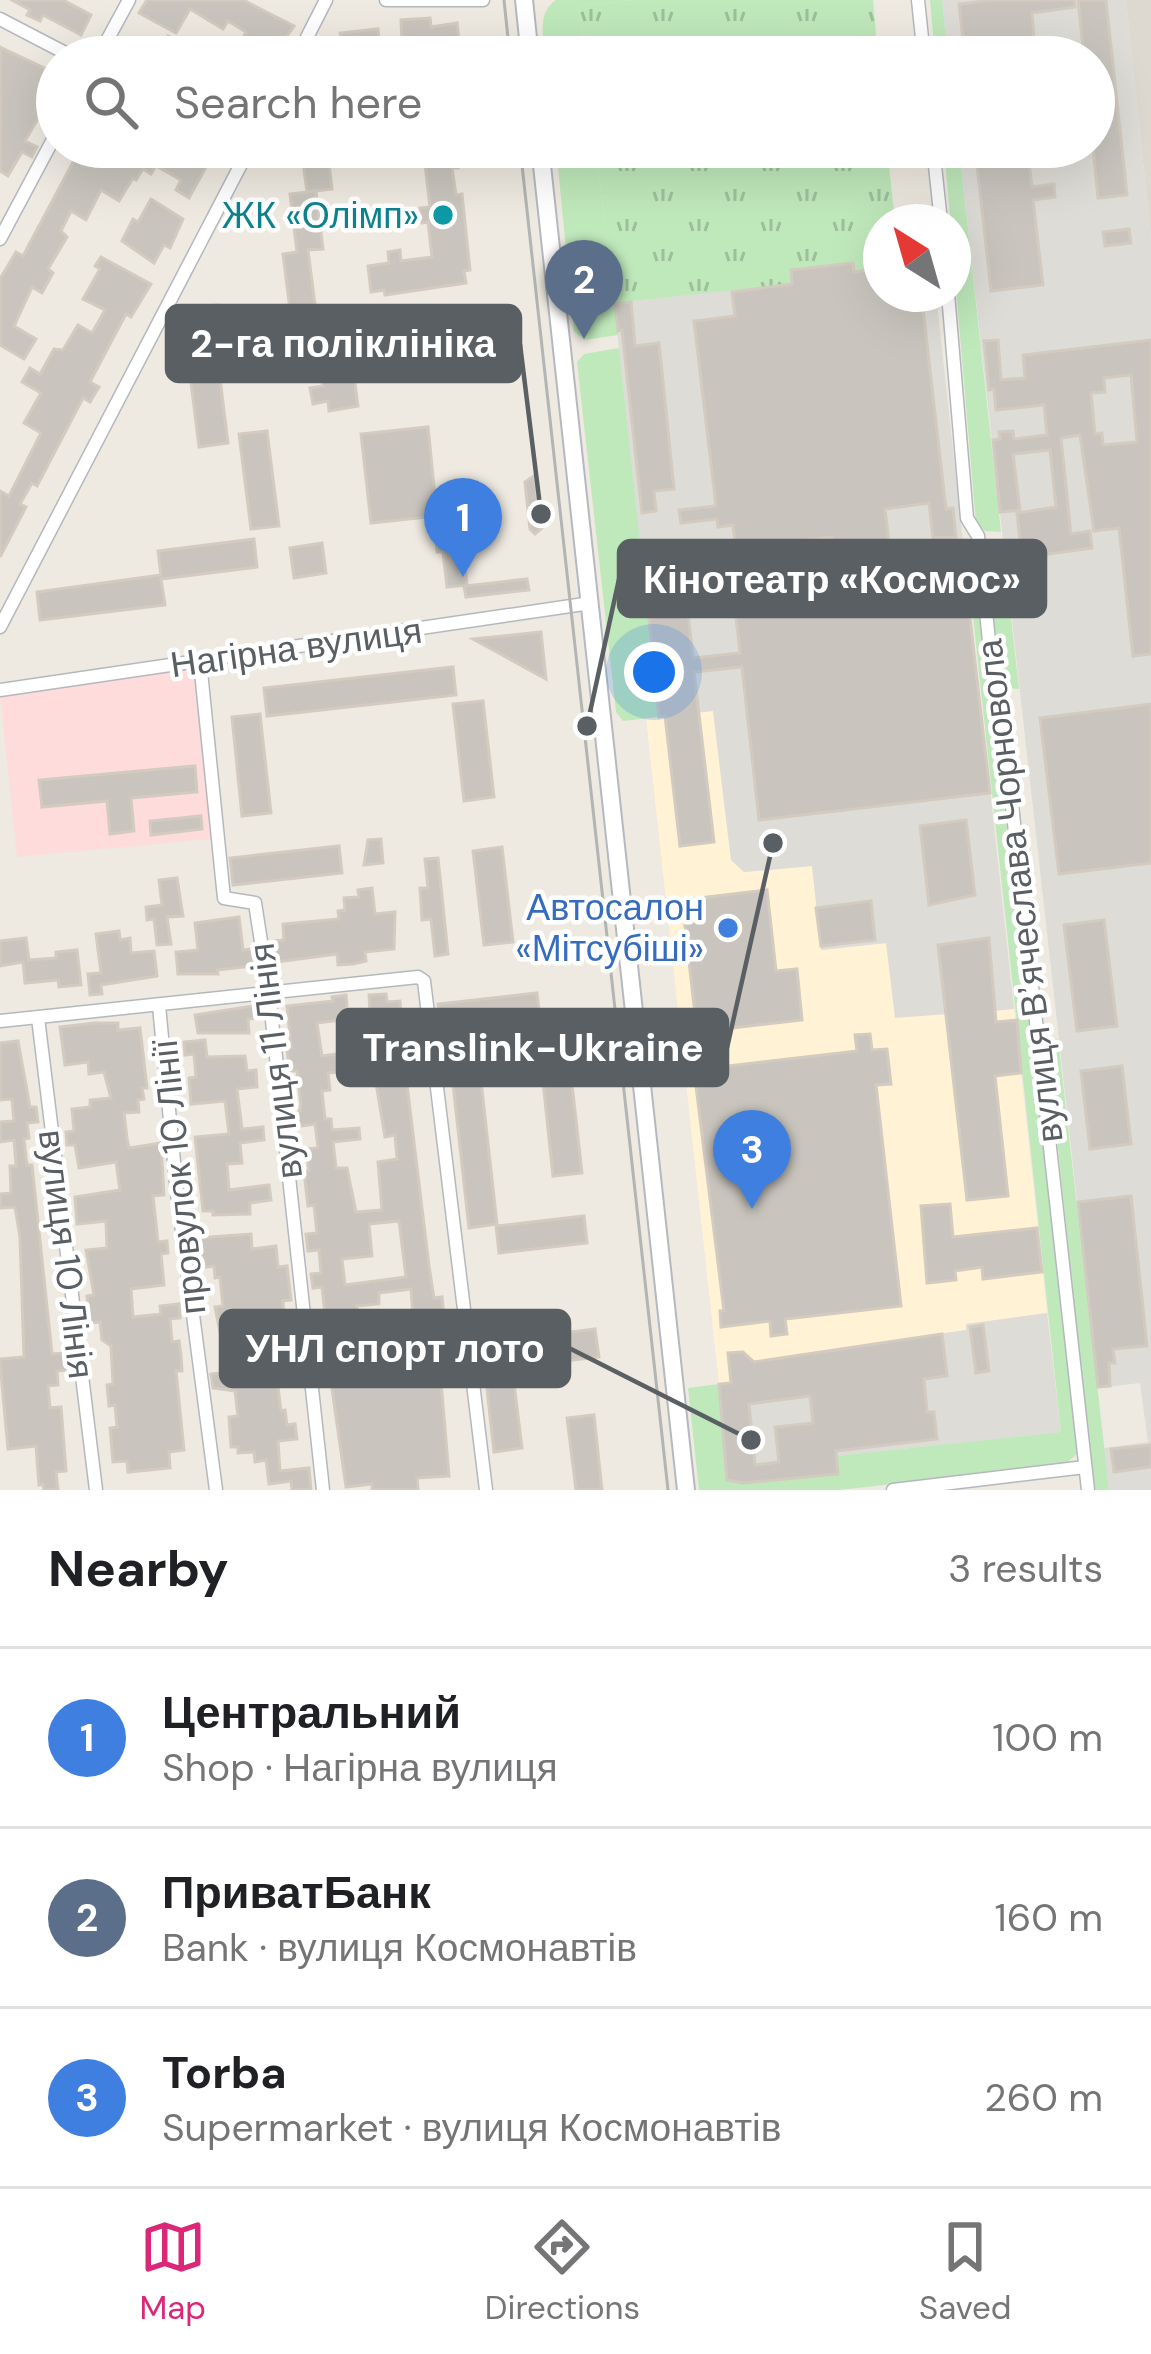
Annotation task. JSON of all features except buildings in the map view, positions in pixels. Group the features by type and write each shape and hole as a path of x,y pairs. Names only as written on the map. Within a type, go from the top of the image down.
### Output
{"main road":[{"path":"524,0 528,36"},
{"path":"542,168 686,1490"}],"street":[{"path":"110,36 130,0"},
{"path":"308,36 326,0"},
{"path":"386,0 483,0"},
{"path":"919,0 922,36"},
{"path":"0,19 36,38"},
{"path":"0,239 37,168"},
{"path":"0,627 239,168"},
{"path":"935,168 938,204"},
{"path":"0,196 17,204"},
{"name":"вулиця Вʼячеслава Чорновола","path":"950,312 967,518 978,536 995,698 1002,715 1088,1490"},
{"name":"Нагірна вулиця","path":"0,689 591,603"},
{"name":"вулиця 11 Лінія","path":"200,662 224,898 255,903 269,993 323,1490"},
{"path":"0,1021 418,977 428,988 486,1490"},
{"name":"провулок 10 Лінії","path":"159,1006 177,1193 216,1490"},
{"name":"вулиця 10 Лінія","path":"38,1018 96,1490"},
{"path":"893,1490 1085,1467"}],"shaded area":[{"path":"942,0 1126,0 1151,238 1151,1490 1109,1490 1104,1448 1148,1442 1140,1383 1098,1388 971,254 971,204 965,204 961,168 1115,168 1115,36 946,36"},
{"path":"1126,0 1151,0 1151,238"},
{"path":"863,265 863,312 938,312 1014,1009 895,1018 886,943 821,950 812,866 744,872 731,860 713,711 659,717 614,303 792,283 791,270"},
{"path":"190,669 196,675 211,839 17,857 0,695"},
{"path":"713,710 731,860 744,872 812,866 821,950 886,943 946,1017 1014,1009 1047,1313 835,1349 836,1362 719,1384 646,718"},
{"path":"1047,1313 1061,1432 837,1456 838,1474 743,1483 727,1480 719,1384 836,1361 834,1349"}],"green space":[{"path":"556,0 633,0 579,6 583,36 543,36 550,6"},
{"path":"633,0 873,0 876,36 583,36 579,6"},
{"path":"930,0 942,0 946,36 933,36"},
{"path":"558,168 598,168 618,335 584,340 574,331"},
{"path":"598,168 889,168 893,204 863,204 863,271 854,272 852,263 792,270 792,284 614,303"},
{"path":"946,168 961,168 965,204 949,204"},
{"path":"971,257 1001,532 985,531 976,523 958,312 971,312"},
{"path":"619,348 659,717 623,721 616,712 577,362 584,354"},
{"path":"1002,539 1019,689 999,687 984,543"},
{"path":"967,561 977,566 1078,1453 1064,1465 839,1490 699,1490 688,1388 719,1384 727,1479 743,1483 837,1474 836,1456 1061,1432"},
{"path":"1058,1039 1109,1490 1094,1490 1047,1044"}],"tram line":[{"path":"504,0 508,36"},
{"path":"522,168 668,1490"}],"place":[{"name":"ЖК «Олімп»","path":"443,215"},
{"name":"ПриватБанк","path":"584,339"},
{"name":"2-га поліклініка","path":"541,514"},
{"name":"Центральний","path":"463,577"},
{"name":"Кінотеатр «Космос»","path":"587,726"},
{"name":"Translink-Ukraine","path":"773,843"},
{"name":"Автосалон «Мітсубіші»","path":"728,928"},
{"name":"Torba","path":"752,1209"},
{"name":"УНЛ спорт лото","path":"751,1440"}]}
